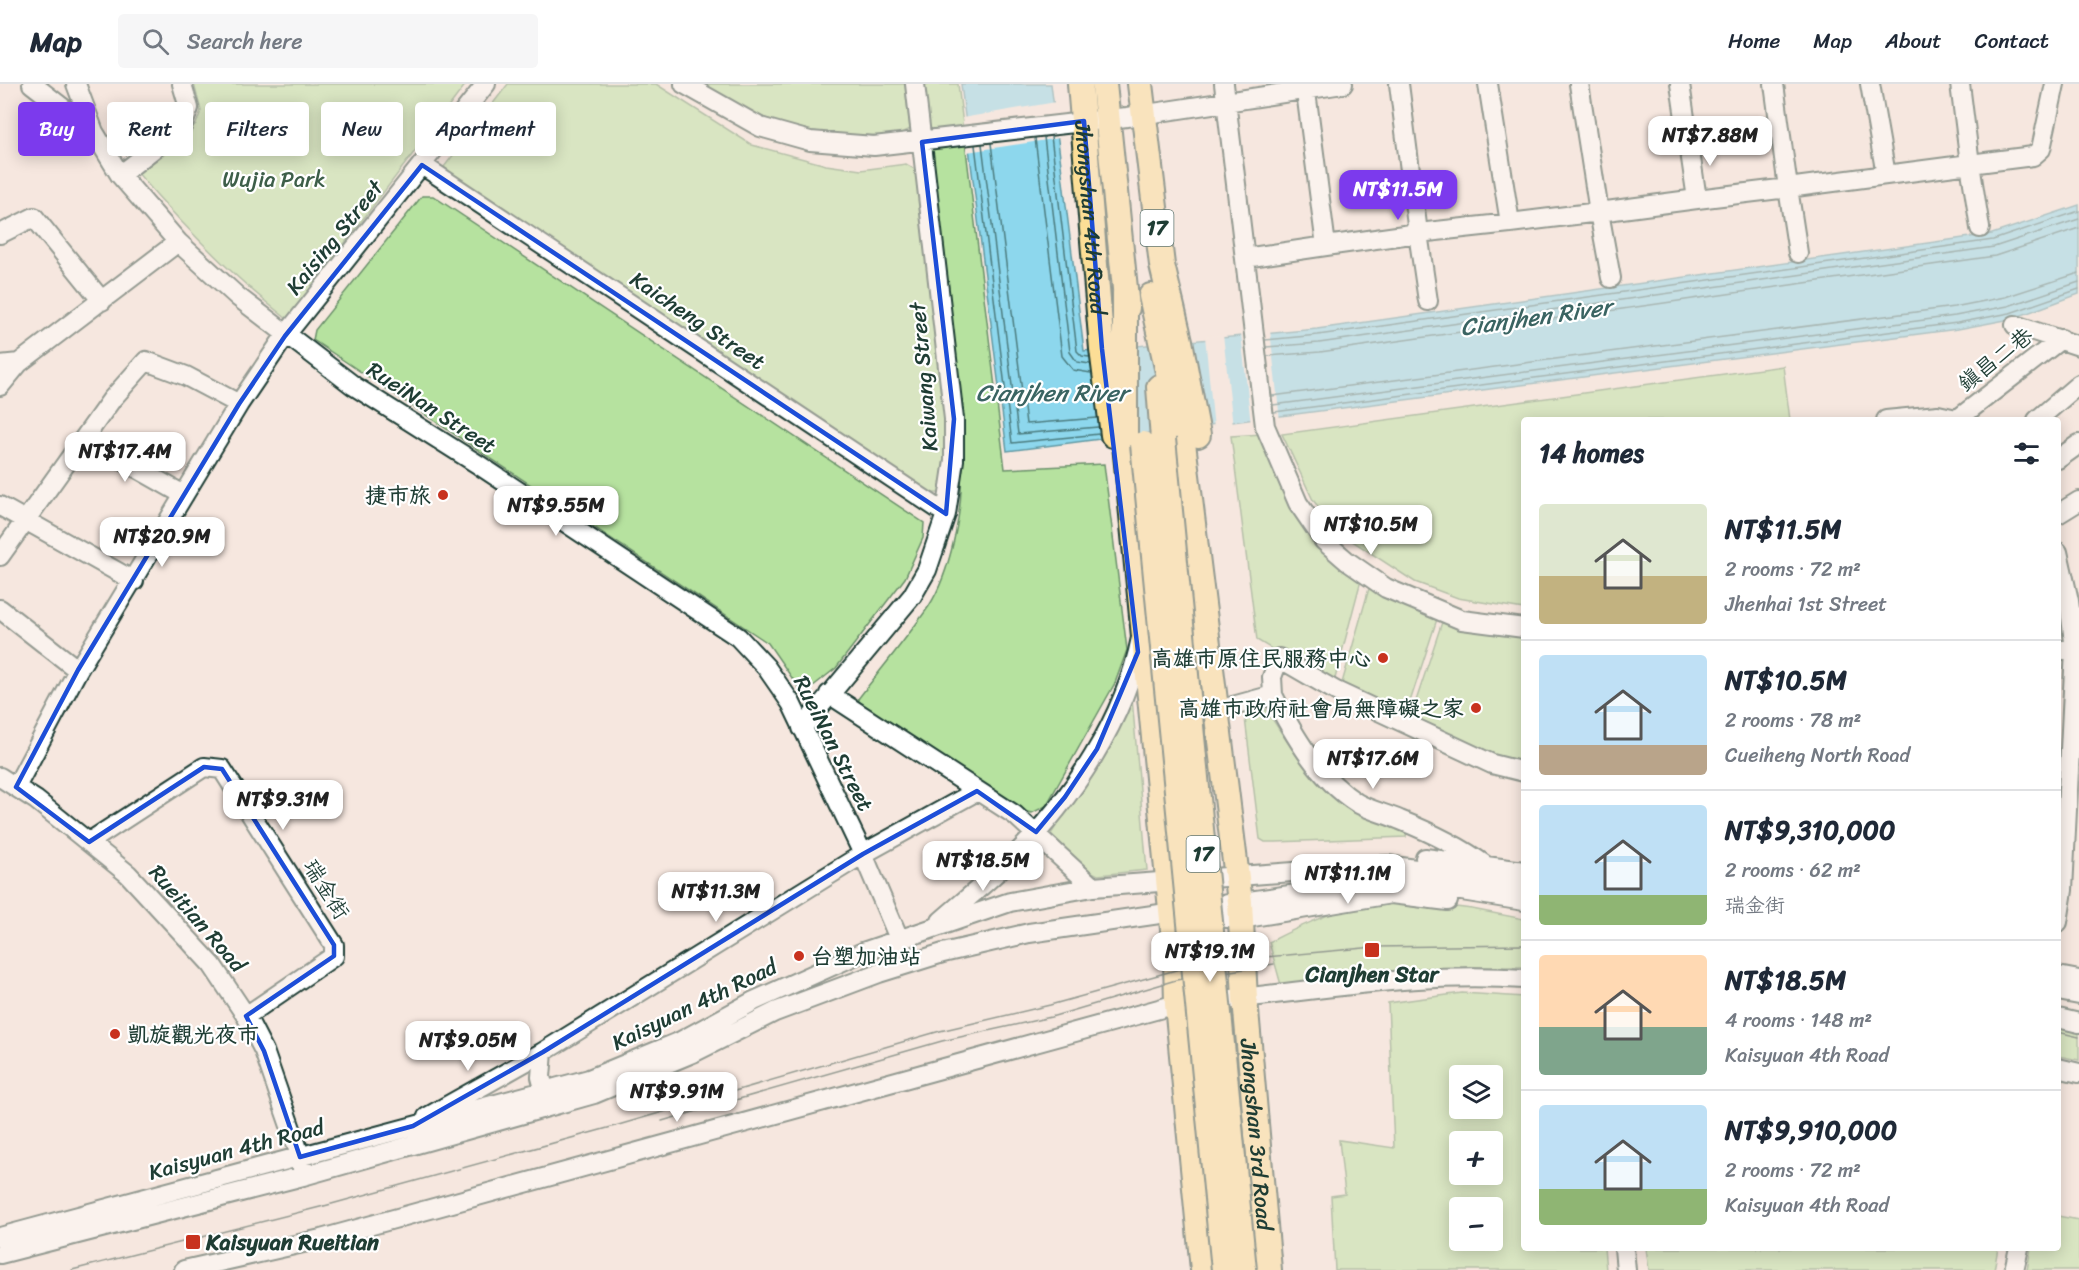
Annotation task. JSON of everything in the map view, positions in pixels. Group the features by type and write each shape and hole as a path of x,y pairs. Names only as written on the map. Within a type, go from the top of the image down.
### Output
{"main road":[{"name":"Jhongshan 4th Road","path":"1080,84 1079,122 1102,349 1154,439"},
{"name":"17","path":"1104,84 1126,117 1162,265 1151,344 1154,439 1244,1270"},
{"name":"17","path":"1123,84 1151,296 1154,439 1224,1270"},
{"name":"17","path":"1126,117 1140,84"},
{"name":"Jhongshan 4th Road","path":"1126,117 1125,294 1151,344"},
{"name":"17","path":"1154,439 1144,621 1176,960 1177,1004 1203,1270"},
{"name":"17","path":"1154,439 1138,652 1158,867 1169,881"},
{"name":"17","path":"1154,439 1229,707 1244,859 1240,910 1245,999"},
{"name":"17","path":"1154,439 1244,877"},
{"name":"Jhongshan 3rd Road","path":"1245,999 1269,1270"}],"street":[{"path":"32,84 55,102"},
{"path":"76,84 83,102"},
{"path":"120,175 182,127 189,108 182,84"},
{"name":"Kaising Street","path":"8,782 134,581 239,404 285,336 486,84"},
{"path":"684,84 760,128 792,136 862,146 922,142 1126,117 1225,92 1343,84"},
{"name":"Kaiwang Street","path":"802,728 912,596 927,570 946,514 954,460 954,419 915,84"},
{"path":"1399,84 1428,301"},
{"path":"1488,84 1510,223"},
{"path":"1579,84 1611,278"},
{"path":"1680,84 1697,200"},
{"path":"1774,84 1798,253"},
{"path":"1870,84 1886,175"},
{"path":"1960,84 1980,228"},
{"path":"1245,258 2033,156 2041,149 2045,138 2055,84"},
{"path":"1306,87 1326,246"},
{"path":"1225,92 1265,426 1299,503 1324,541 1347,561 1386,588 1462,620 1521,628"},
{"name":"RueiNan Street","path":"95,134 120,175 178,242 285,336 354,386 499,478 738,637 772,676 791,703 863,854 898,940 914,962"},
{"name":"Kaicheng Street","path":"422,165 946,514"},
{"path":"0,234 34,217 102,301"},
{"path":"0,386 19,363 178,242"},
{"path":"2015,325 2079,346"},
{"name":"鎮昌二巷","path":"1963,417 2061,339"},
{"path":"0,556 112,399 146,361 186,376 239,404"},
{"path":"0,365 19,363"},
{"path":"2040,417 2079,384"},
{"path":"85,439 184,495"},
{"path":"2061,457 2079,444"},
{"path":"2061,512 2079,501"},
{"path":"0,506 134,581"},
{"path":"2061,565 2067,592 2071,650 2067,891 2061,912"},
{"path":"0,609 78,670"},
{"path":"934,927 1014,857 1065,797 1097,749 1124,693 1138,652 1144,621"},
{"path":"1485,865 1439,836 1358,804 1339,788 1296,739 1273,695 1272,677 1278,658 1336,691 1492,764 1521,771"},
{"name":"RueiNan Street","path":"829,694 1036,832 1093,887"},
{"path":"1229,707 1273,695"},
{"name":"瑞金街","path":"89,842 204,767 222,769 334,945 334,956 246,1016"},
{"name":"Rueitian Road","path":"8,782 128,874 212,965 246,1016 264,1052 300,1157 303,1176"},
{"path":"413,1126 453,1101 543,1052 863,854 977,791"},
{"name":"Kaisyuan 4th Road","path":"1244,877 1268,865 1388,855 1521,871"},
{"name":"Kaisyuan 4th Road","path":"0,1254 303,1176 547,1099 681,1041 754,1001 863,952 1010,902 1093,887 1387,865 1521,884"},
{"name":"Kaisyuan 4th Road","path":"1240,910 1393,880 1521,901"},
{"name":"Kaisyuan 4th Road","path":"0,1236 413,1126 547,1099 594,1094 695,1052 775,1012 914,962 1029,933 1171,914 1240,910 1391,894 1521,912"},
{"path":"184,1270 321,1239 1177,1004 1245,999 1328,987 1431,977 1482,976 1521,979"},
{"path":"2061,977 2079,980"},
{"path":"2061,992 2079,995"},
{"path":"2061,1007 2079,1010"},
{"path":"2061,1019 2079,1023"},
{"path":"543,1052 541,1077 547,1099"},
{"path":"2061,1069 2079,1072"},
{"path":"1624,1251 1626,1270"},
{"path":"2014,1270 2018,1251"}],"highlighted area":[{"path":"1084,121 1102,349 1138,652 1097,749 1065,797 1036,832 977,791 863,854 543,1052 413,1126 300,1157 264,1051 246,1016 334,956 334,945 222,769 204,767 89,842 16,787 78,670 239,404 285,336 422,165 946,514 954,419 922,142"}],"green space":[{"name":"Wujia Park","path":"194,84 466,84 452,102 415,102 415,151 287,319 208,249 136,171 155,156 193,156 193,126 201,111"},
{"path":"508,84 656,84 752,145 826,165 861,170 906,164 916,170 931,276 947,446 941,493 929,493 449,174 444,167 452,156 556,156 556,102 494,102"},
{"path":"699,84 905,84 910,129 899,134 883,135 842,134 799,128 758,116"},
{"path":"920,84 958,84 1005,469 1104,464 1127,650 1115,683 1046,806 1032,813 1023,811 860,705 858,699 929,606 949,559 960,505 961,472"},
{"path":"422,196 433,196 924,523 923,538 905,578 836,668 803,694 768,643 313,340 315,330"},
{"path":"1783,366 1790,417 1521,417 1521,608 1458,598 1415,582 1337,531 1313,500 1282,434"},
{"path":"1263,434 1282,489 1314,542 1361,580 1333,686 1257,640 1231,436"},
{"path":"1370,585 1439,613 1404,720 1340,690"},
{"path":"1444,616 1521,631 1521,765 1493,760 1409,722"},
{"path":"1132,698 1147,870 1098,875 1088,870 1051,834 1107,748"},
{"path":"1263,705 1298,758 1322,783 1407,828 1406,837 1276,842 1265,842 1260,839 1244,710"},
{"path":"1392,899 1472,909 1521,918 1521,967 1466,967 1281,985 1269,942 1329,915 1376,901"},
{"path":"1462,993 1521,997 1521,1251 1604,1251 1606,1270 1335,1270 1331,1196 1345,1194 1339,1140 1394,1148 1388,1003"},
{"path":"2061,1023 2079,1026 2079,1060 2061,1057"},
{"path":"2061,1217 2079,1220 2079,1270 2027,1270 2030,1251 2061,1251"},
{"path":"1646,1251 1997,1251 1994,1270 1649,1270"}],"water":[{"name":"Cianjhen River","path":"961,84 1051,84 1084,351 1317,329 1992,234 2079,205 2079,294 2011,319 1958,329 1007,451"}],"pier":[{"path":"1056,102 1060,138 967,152 962,118"},
{"path":"1270,330 1280,421 1251,425 1241,333"},
{"path":"1223,334 1233,427 1214,429 1205,336"}],"tram line":[{"path":"72,1270 328,1205 615,1126 940,1031 1050,1005 1176,970 1243,959 1375,947 1521,945"},
{"path":"662,1121 942,1041 1051,1017 1176,980 1274,964"},
{"path":"2061,1033 2079,1037"}],"place":[{"name":"捷市旅","path":"443,495"},
{"name":"高雄市原住民服務中心","path":"1383,658"},
{"name":"高雄市政府社會局無障礙之家","path":"1476,708"},
{"name":"Cianjhen Star","path":"1372,950"},
{"name":"台塑加油站","path":"799,956"},
{"name":"凱旋觀光夜市","path":"115,1034"},
{"name":"Kaisyuan Rueitian","path":"193,1242"}]}
